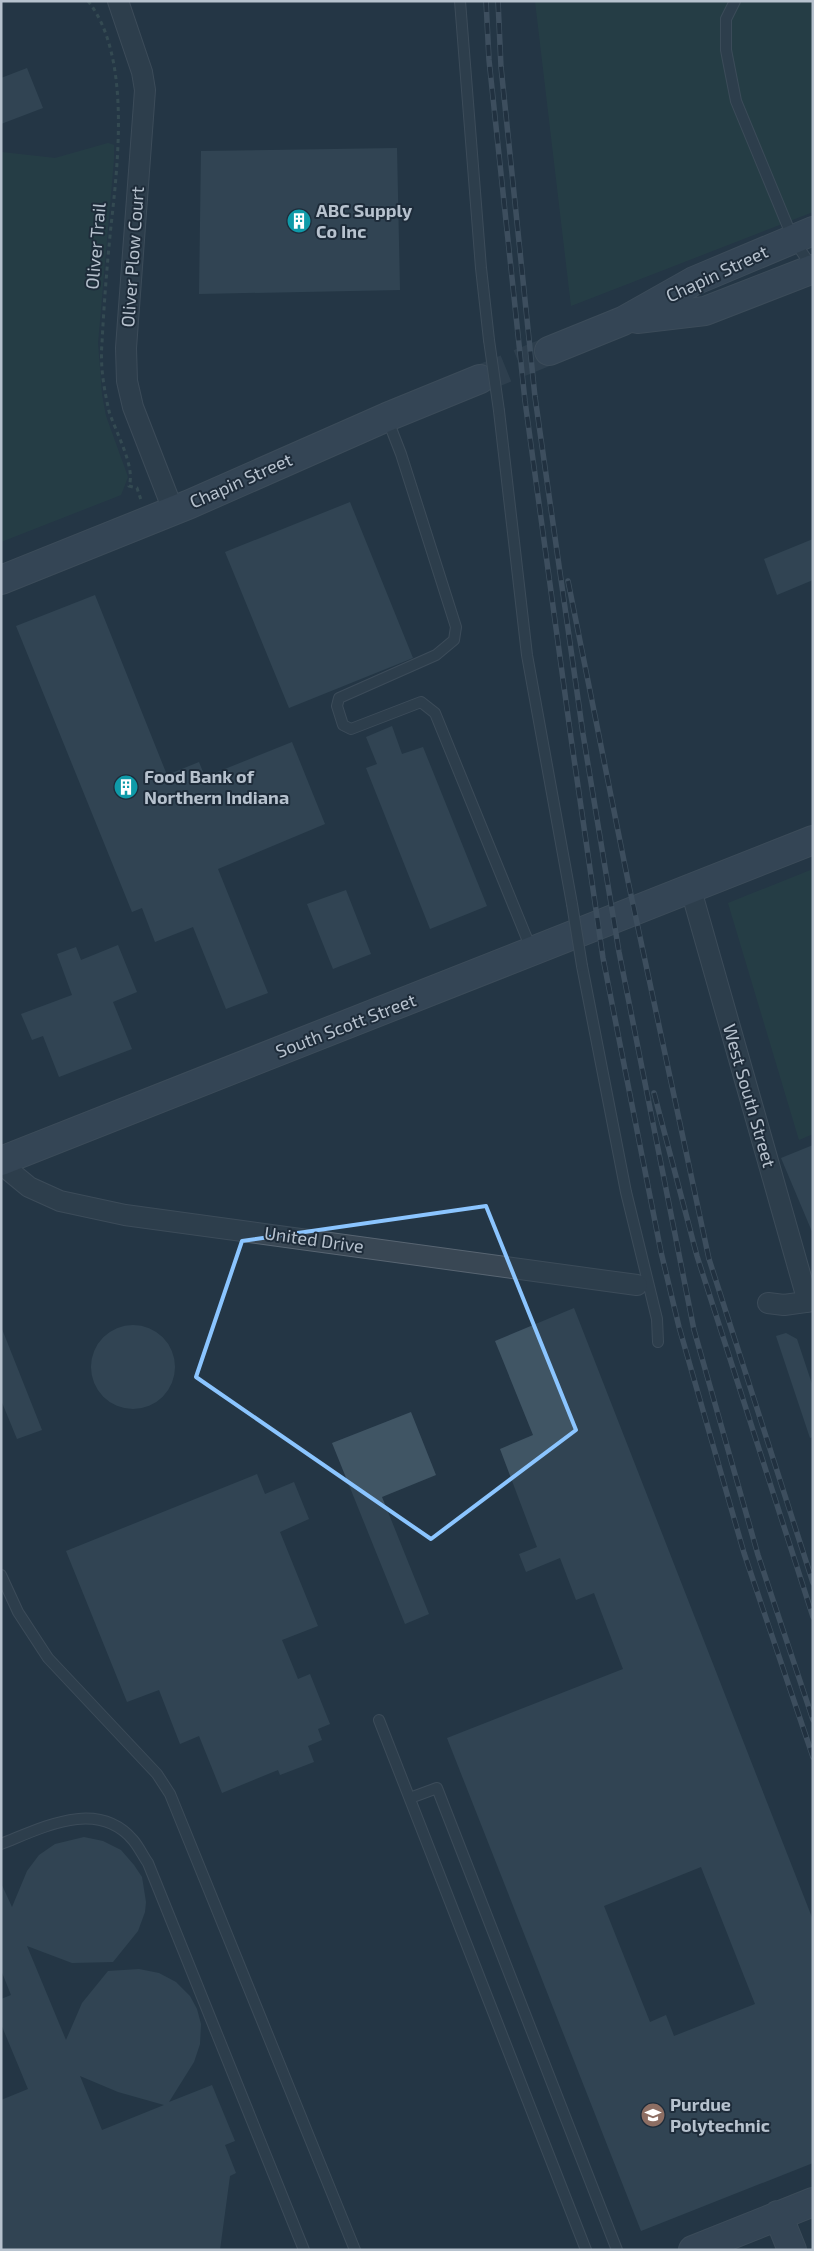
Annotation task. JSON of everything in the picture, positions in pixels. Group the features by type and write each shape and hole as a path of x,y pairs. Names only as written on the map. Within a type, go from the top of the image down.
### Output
{"street":[{"name":"Oliver Plow Court","path":"118,1 142,72 145,90 126,348 127,381 133,407 173,510"},
{"name":"Chapin Street","path":"549,351 623,321 694,281 803,235"},
{"name":"Chapin Street","path":"623,321 705,311 813,269"},
{"name":"Chapin Street","path":"1,580 173,510 387,417 480,379"},
{"name":"South Scott Street","path":"1,1163 813,840"},
{"name":"West South Street","path":"691,890 810,1302"},
{"name":"United Drive","path":"1,1163 29,1187 60,1201 125,1215 637,1285"},
{"path":"768,1303 784,1305 810,1302"},
{"path":"693,2250 813,2202"},
{"path":"778,2215 792,2250"}],"lane":[{"path":"460,1 488,340 499,411 528,655 582,966 624,1182 657,1319 658,1342"},
{"path":"735,1 726,19 726,50 736,101 803,235 813,269"},
{"path":"387,417 401,454 456,627 454,640 436,655 339,698 337,706 343,725 351,729 421,702 435,713 532,952"},
{"path":"1,1575 18,1612 48,1658 152,1769 170,1794 355,2250"},
{"path":"379,1720 586,2250"},
{"path":"410,1798 438,1788 617,2250"},
{"path":"1,1844 59,1821 78,1818 99,1821 118,1828 133,1840 148,1863 304,2250"}],"path":[{"name":"Oliver Trail","path":"88,1 99,16 110,47 118,103 118,152 104,306 102,369 109,409 132,478 129,486 137,488"}],"highlighted area":[{"path":"486,1206 576,1430 431,1539 196,1377 242,1241"}],"green space":[{"path":"535,1 813,1 813,212 571,306"},
{"path":"108,143 114,145 114,159 98,343 102,395 106,416 128,477 121,495 1,542 1,152 55,158"},
{"path":"813,869 813,1134 799,1140 728,903"}],"building":[{"path":"27,68 43,108 1,124 1,78"},
{"name":"ABC Supply Co Inc","path":"397,148 400,290 199,294 201,151"},
{"path":"350,502 413,658 289,708 225,552"},
{"path":"813,539 813,580 777,595 764,559"},
{"path":"95,595 167,775 199,762 205,777 292,742 325,824 218,869 268,993 226,1009 193,927 155,942 142,908 132,912 16,626"},
{"path":"392,726 402,754 423,747 487,906 430,929 366,768 377,764 366,737"},
{"path":"346,890 371,954 333,969 307,904"},
{"path":"118,945 137,992 113,1002 132,1049 59,1077 43,1036 32,1040 21,1014 72,995 57,954 76,947 81,960"},
{"path":"813,1145 813,1234 781,1158"},
{"path":"574,1308 813,1920 813,2163 641,2231 447,1738 623,1669 594,1593 576,1600 560,1558 526,1572 519,1554 537,1547 500,1449 533,1435 495,1341","holes":["701,1867 755,2004 674,2036 666,2015 650,2022 604,1906"]},
{"path":"133,1325 149,1328 163,1337 172,1351 175,1367 172,1383 163,1397 149,1406 133,1409 117,1406 103,1397 94,1383 91,1367 94,1351 103,1337 117,1328"},
{"path":"2,1329 42,1430 17,1439 1,1400"},
{"path":"786,1333 797,1339 813,1387 813,1437 810,1438 776,1336"},
{"path":"411,1412 436,1475 382,1497 429,1614 405,1624 332,1443"},
{"path":"257,1474 265,1494 294,1482 309,1519 280,1532 318,1626 282,1640 298,1679 310,1674 330,1724 318,1729 322,1740 308,1746 314,1762 280,1775 278,1770 222,1793 199,1736 180,1744 159,1690 127,1702 66,1551"},
{"path":"84,1837 103,1841 121,1850 142,1877 146,1902 145,1912 138,1931 113,1962 72,1963 27,1946 66,2040 82,2003 108,1971 139,1969 159,1973 176,1982 190,1996 197,2009 201,2024 200,2044 194,2062 169,2102 212,2085 235,2141 225,2145 236,2173 230,2176 220,2250 1,2250 1,2100 28,2089 1,2024 1,1999 11,1995 1,1970 1,1883 12,1907 27,1871 39,1855 55,1844","holes":["80,2076 118,2092 164,2105 102,2130"]}],"tunnel":[{"path":"480,379 549,351"}],"railway":[{"path":"486,1 489,60 525,401 603,958 661,1252 679,1327 744,1553 813,1757"},
{"path":"498,1 501,67 535,397 583,734 619,952 694,1330 758,1555 813,1720"},
{"path":"568,581 628,881 709,1259 813,1583"},
{"path":"654,1093 697,1256 813,1617"}],"place":[{"name":"ABC Supply Co Inc","path":"299,221"},
{"name":"Food Bank of Northern Indiana","path":"126,787"},
{"name":"Purdue Polytechnic","path":"653,2115"}]}
